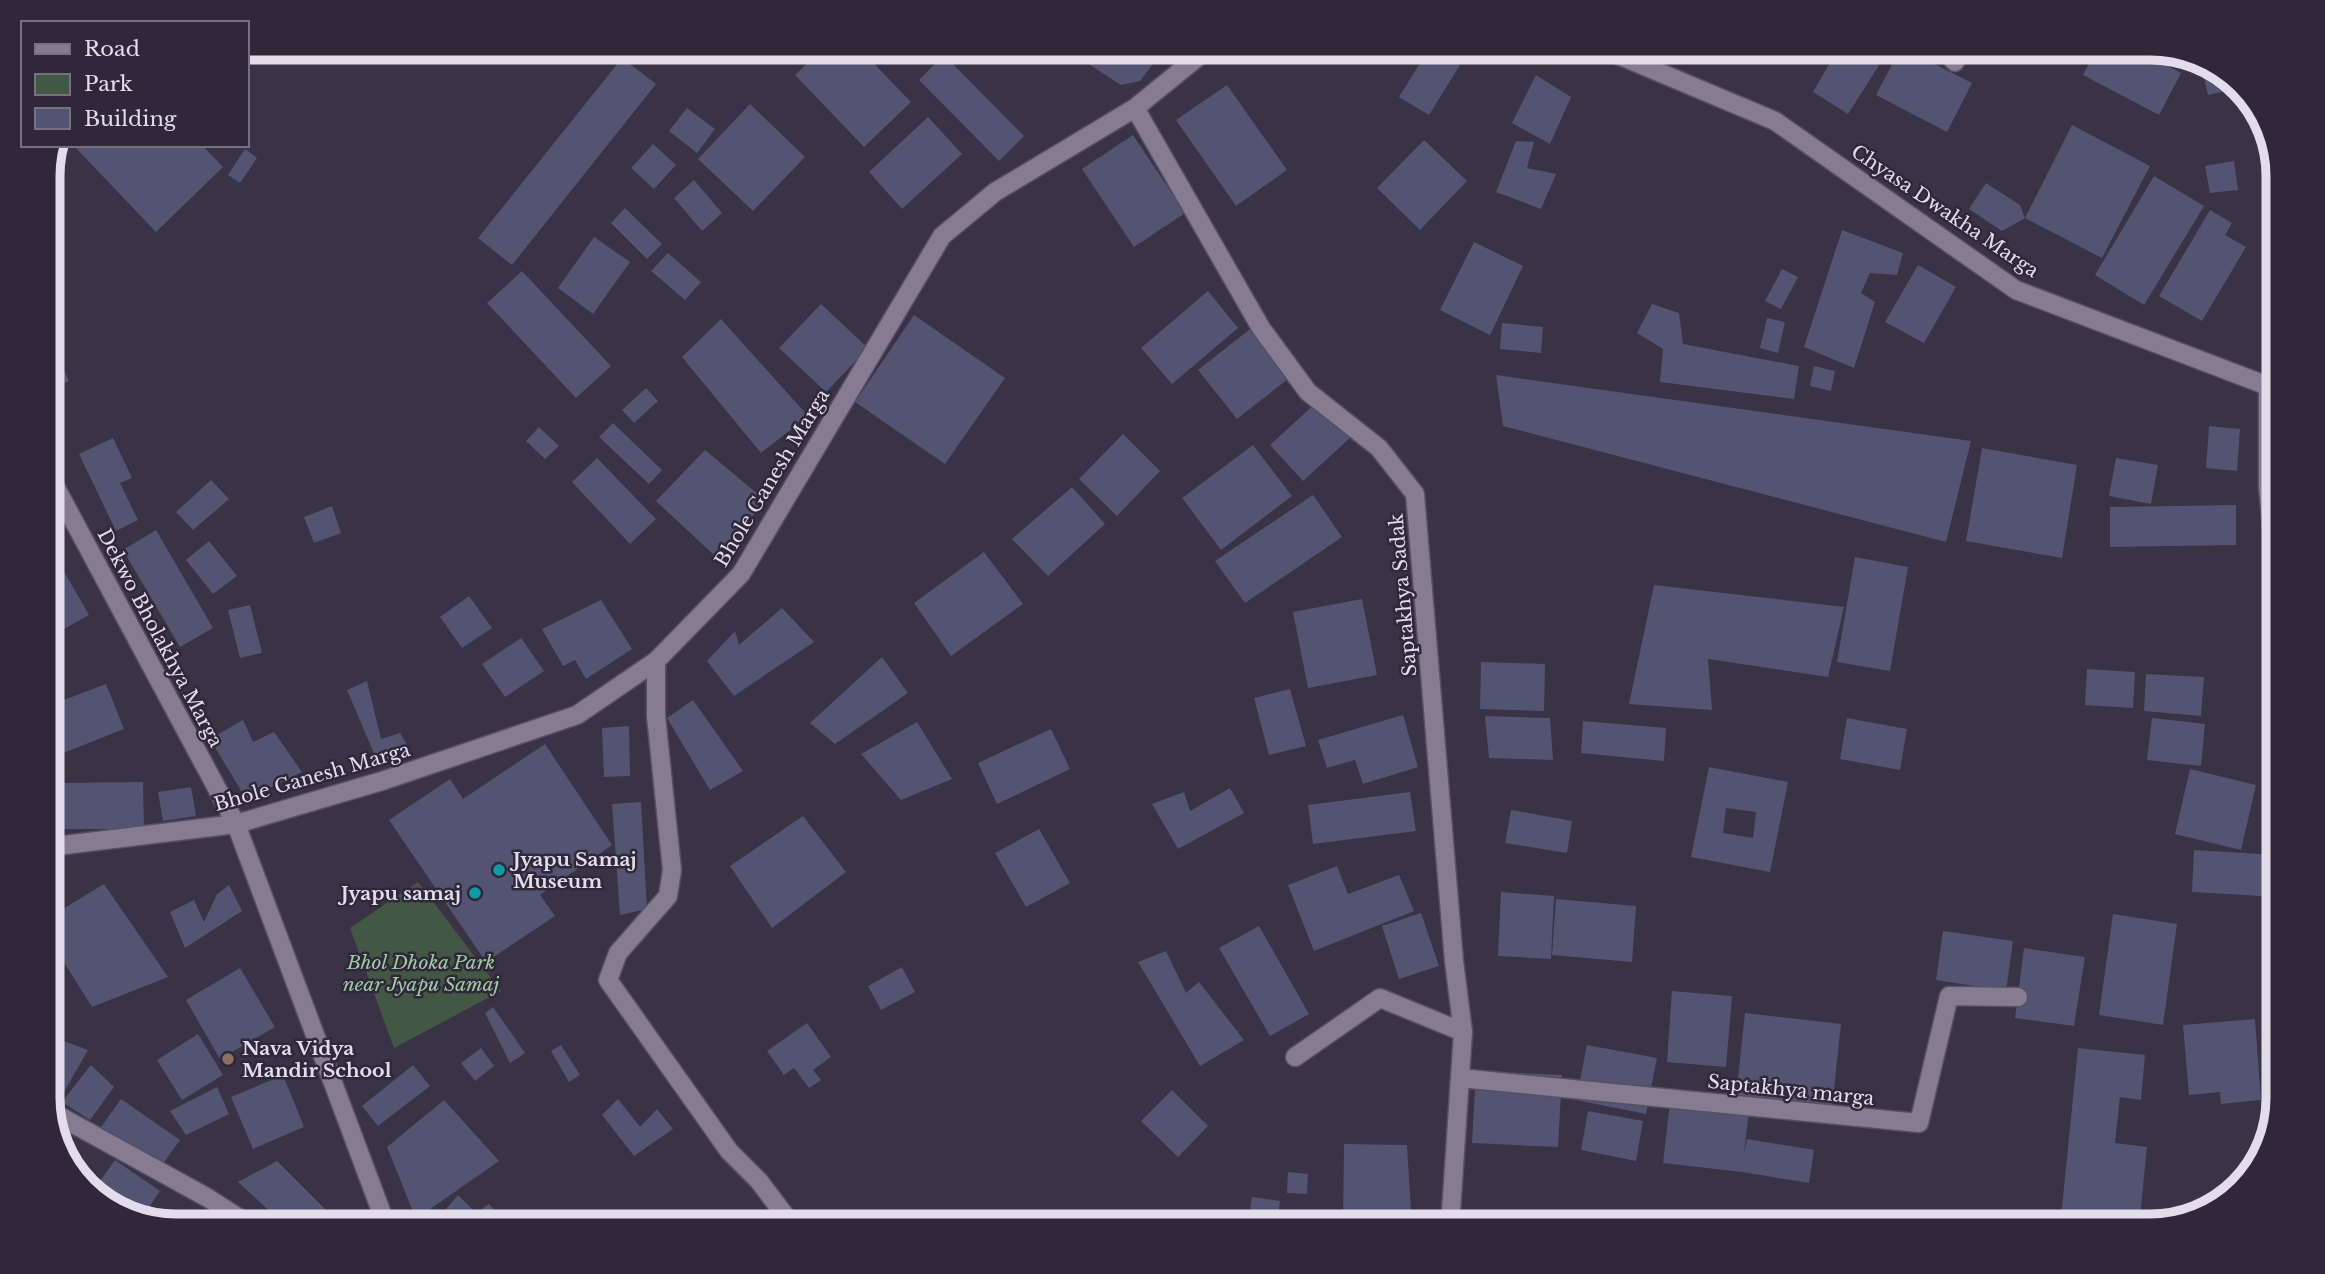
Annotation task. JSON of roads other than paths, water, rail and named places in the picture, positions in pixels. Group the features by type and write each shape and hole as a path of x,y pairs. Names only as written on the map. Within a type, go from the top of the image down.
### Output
{"street":[{"path":"1135,108 1194,60"},
{"name":"Chyasa Dwakha Marga","path":"1630,60 1775,121 2016,290 2265,384"},
{"name":"Bhole Ganesh Marga","path":"60,846 236,824 382,781 577,715 656,661 741,574 942,236 995,192 1135,108"},
{"name":"Saptakhya Sadak","path":"1135,108 1261,328 1308,392 1380,448 1415,494 1454,961 1463,1032 1451,1214"},
{"name":"Dekwo Bholakhya Marga","path":"60,495 236,824 382,1214"},
{"path":"656,661 656,716 672,870 668,896 618,953 608,980 729,1151 759,1181 784,1214"},
{"name":"Saptakhya marga","path":"1460,1078 1919,1123 1949,996 2018,998"},
{"path":"1295,1057 1380,998 1463,1032"},
{"path":"61,1117 233,1214"}],"place":[{"name":"Jyapu Samaj Museum","path":"499,870"},
{"name":"Jyapu samaj","path":"475,893"},
{"name":"Nava Vidya Mandir School","path":"228,1059"}],"park label":[{"name":"Bhol Dhoka Park near Jyapu Samaj","path":"421,973"}]}
